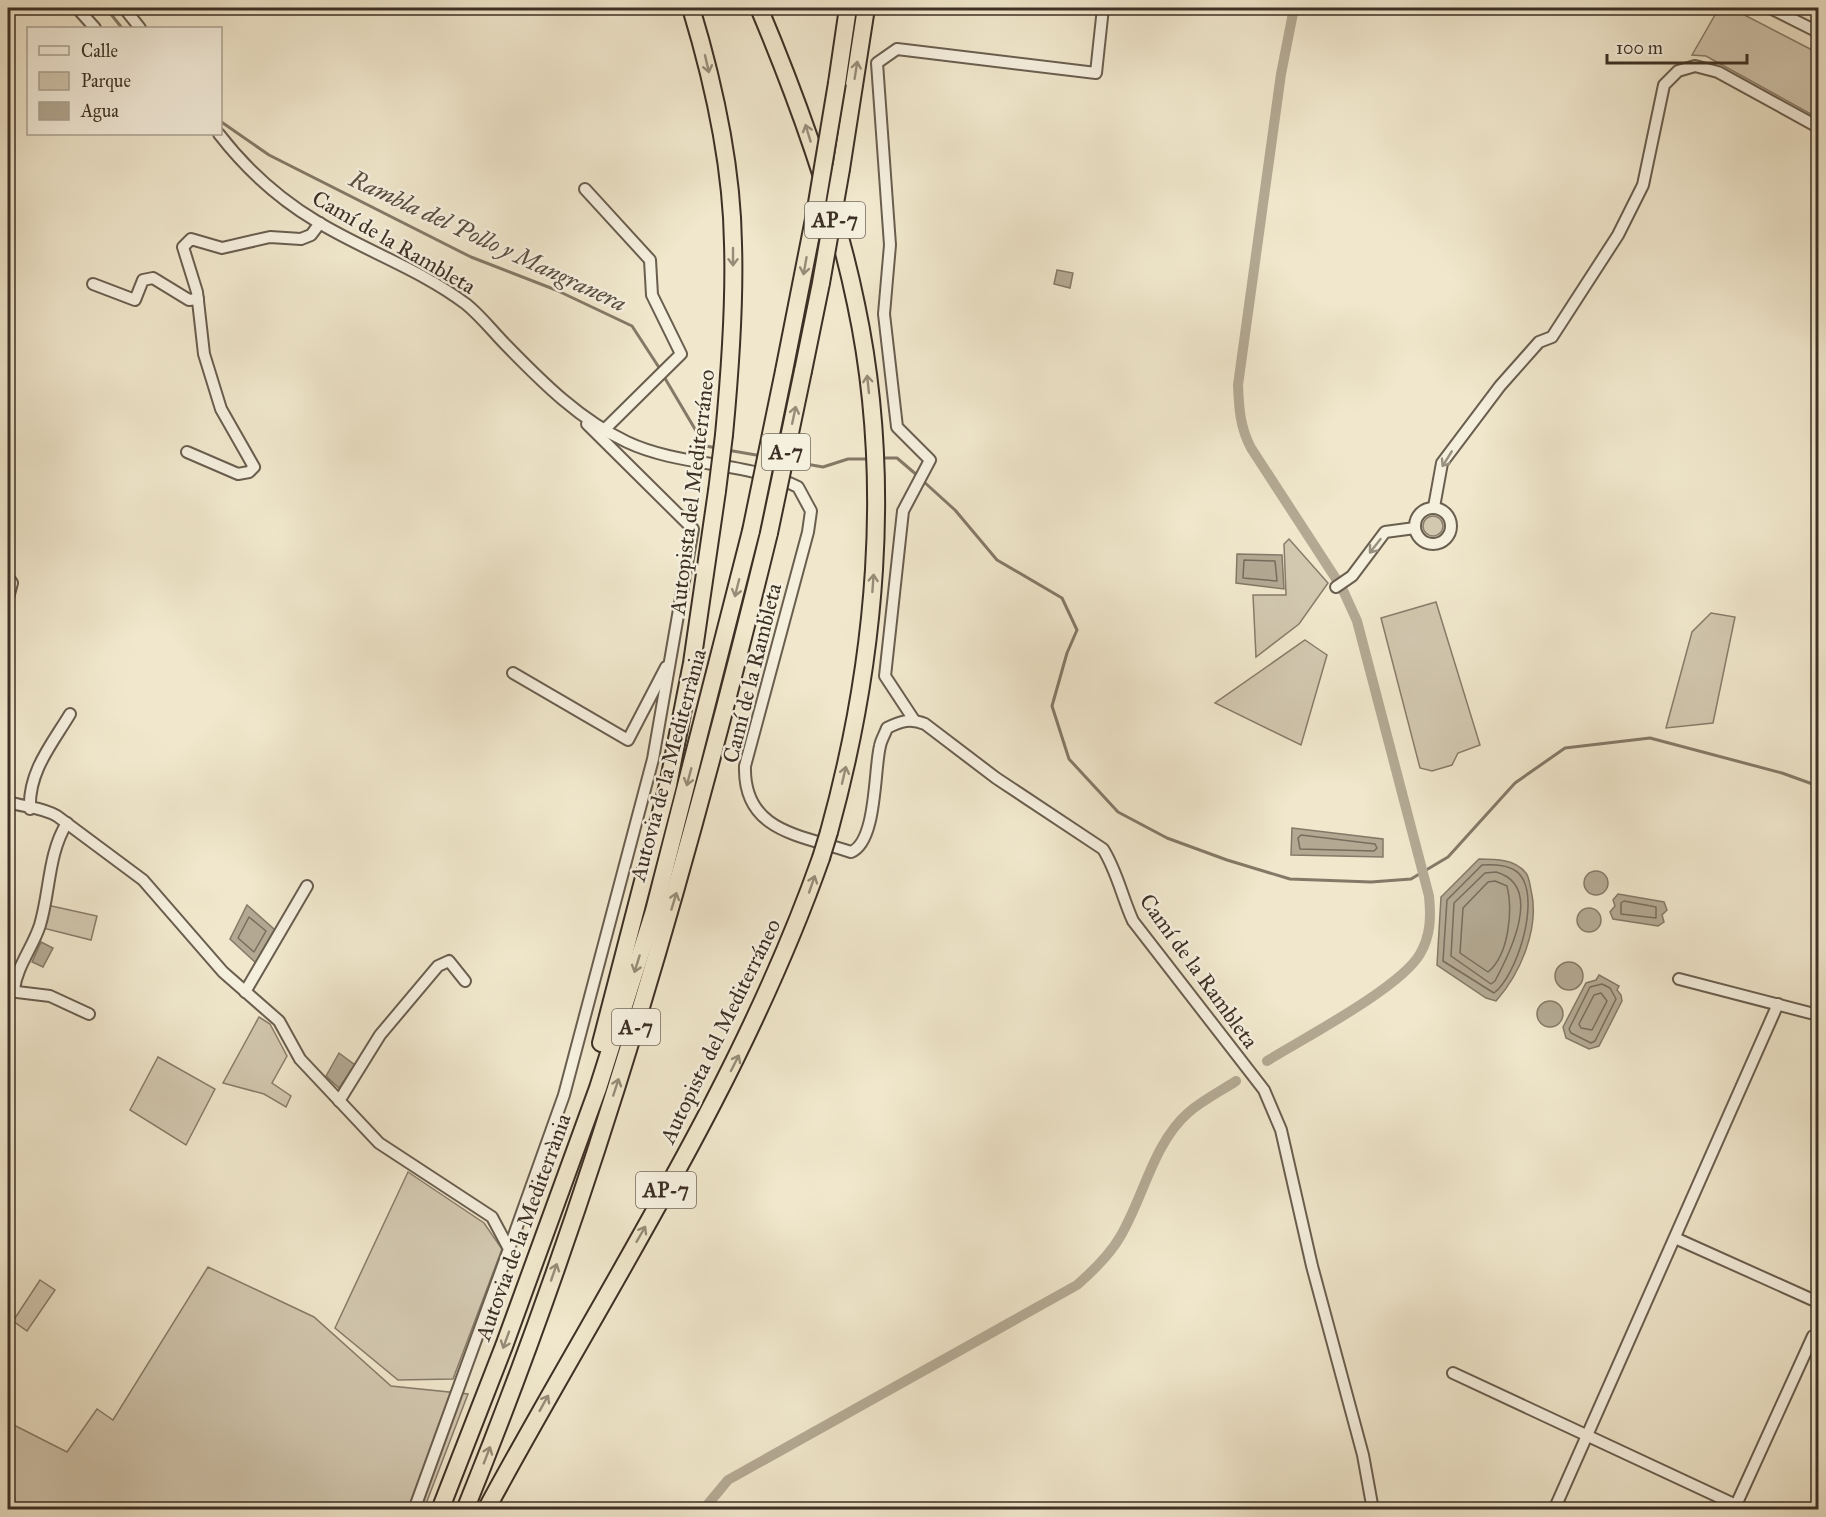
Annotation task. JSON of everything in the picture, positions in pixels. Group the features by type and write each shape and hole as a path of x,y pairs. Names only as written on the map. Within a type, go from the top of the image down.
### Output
{"highway":[{"name":"Autopista del Mediterráneo","path":"561,1185 639,902 668,785 692,663 724,435 730,369 733,243 719,114 692,8"},
{"name":"Autopista del Mediterráneo","path":"486,1509 720,1092 787,951 829,832 856,720 869,637 876,483 874,442 857,306 843,246 797,97 759,8"},
{"name":"Autovia de la Mediterrània","path":"440,1509 504,1346 598,1088 654,911 751,531 816,209 848,8"},
{"name":"Autovia de la Mediterrània","path":"465,1509 543,1305 634,1031 718,739 769,533 803,371 841,169 866,8"}],"street":[{"path":"77,8 94,27"},
{"path":"124,8 139,27"},
{"path":"914,720 885,676 903,511 930,460 897,427 884,315 890,245 876,63 897,49 1096,73 1103,8"},
{"path":"1770,8 1818,32"},
{"path":"1434,507 1442,463 1500,386 1539,342 1552,337 1618,235 1642,185 1664,85 1678,71 1695,66 1718,72 1818,127"},
{"name":"Camí de la Rambleta","path":"220,135 271,191 320,223 403,266 468,306 537,377 568,405 604,430 640,448 798,487 810,511 808,532 746,766 745,785 752,804 765,820 788,831 851,852 856,850 862,842 869,823 880,746 887,728 899,722 914,720 925,724 996,778 1103,849 1113,864 1123,899 1133,921 1264,1090 1281,1130 1312,1266 1363,1455 1373,1509"},
{"path":"585,189 650,260 652,295 681,354 604,430"},
{"path":"187,452 238,474 249,472 254,467 221,409 204,354 198,299 183,247 191,240 222,248 270,237 301,238 311,235 320,223"},
{"path":"93,284 135,300 143,280 153,278 189,300 198,299"},
{"path":"414,1509 564,1095 653,759 693,529 568,405"},
{"path":"1434,507 1441,509 1452,525 1447,538 1430,544 1420,538 1415,528 1415,522 1422,511 1434,507"},
{"path":"1340,584 1352,576 1385,532 1415,528"},
{"path":"8,577 12,583 8,598"},
{"path":"513,673 628,740 670,658"},
{"path":"30,808 29,792 37,767 70,714"},
{"path":"8,802 49,811 143,880 223,972 279,1021 300,1059 379,1143 492,1217 510,1249"},
{"path":"67,823 59,838 39,927 12,976 14,989 17,992 50,996 89,1014"},
{"path":"245,992 307,886"},
{"path":"339,1101 380,1035 438,966 449,961 465,981"},
{"path":"1679,979 1818,1015"},
{"path":"1554,1509 1778,1004"},
{"path":"1675,1238 1813,1299"},
{"path":"1453,1373 1588,1434 1735,1507 1813,1336"}],"green space":[{"path":"1719,8 1731,8 1818,53 1818,118 1706,56 1692,55"},
{"path":"1433,516 1440,519 1443,526 1440,533 1433,536 1426,533 1423,526 1426,519"},
{"path":"1289,539 1328,583 1299,624 1256,657 1253,595 1286,595 1284,544"},
{"path":"1436,602 1480,745 1458,753 1452,765 1432,771 1420,768 1381,618"},
{"path":"1711,613 1735,617 1713,723 1666,728 1692,632"},
{"path":"1305,640 1327,655 1301,745 1215,703"},
{"path":"47,905 97,916 91,940 43,928"},
{"path":"259,1017 270,1024 287,1056 272,1083 291,1096 286,1107 264,1094 223,1083"},
{"path":"158,1057 215,1089 186,1145 130,1110"},
{"path":"408,1172 484,1223 502,1249 453,1379 398,1380 335,1328"},
{"path":"208,1267 314,1317 391,1386 468,1394 424,1509 8,1508 8,1422 67,1452 97,1409 113,1420"},
{"path":"40,1280 55,1290 27,1331 13,1321"}],"water":[{"path":"1057,270 1073,273 1070,288 1054,284"},
{"path":"1237,554 1282,555 1284,589 1236,583"},
{"path":"1292,828 1383,839 1383,857 1291,855"},
{"path":"1479,859 1511,862 1521,868 1529,879 1533,904 1533,919 1526,949 1513,977 1496,1001 1486,998 1437,965 1441,897"},
{"path":"1596,871 1604,875 1608,883 1604,891 1596,895 1588,891 1584,883 1588,875"},
{"path":"1618,894 1664,902 1667,910 1662,915 1664,922 1658,926 1613,919 1610,912 1615,906 1613,900"},
{"path":"247,905 275,930 256,963 230,939"},
{"path":"1589,908 1598,911 1601,920 1598,929 1589,932 1580,929 1577,920 1580,911"},
{"path":"41,942 53,948 43,967 32,962"},
{"path":"1569,962 1579,966 1583,976 1579,986 1569,990 1559,986 1555,976 1559,966"},
{"path":"1599,975 1619,986 1617,990 1622,1001 1599,1046 1589,1049 1566,1038 1563,1027 1586,983 1596,980"},
{"path":"1550,1001 1559,1005 1563,1014 1559,1023 1550,1027 1541,1023 1537,1014 1541,1005"},
{"path":"339,1053 355,1065 339,1088 326,1076"}],"waterway":[{"name":"Rambla del Pollo y Mangranera","path":"106,8 121,27"},
{"path":"1267,1061 1350,1012 1393,982 1420,954 1428,933 1430,918 1429,896 1357,621 1342,588 1251,448 1244,433 1241,418 1238,385 1281,74 1294,8"},
{"name":"Rambla del Pollo y Mangranera","path":"222,122 269,155 471,257 556,290 632,326 660,369"},
{"name":"Rambla del Pollo y Mangranera","path":"663,375 705,446 718,448"},
{"name":"Rambla del Pollo y Mangranera","path":"727,450 762,456"},
{"name":"Rambla del Pollo y Mangranera","path":"880,458 897,458 918,476"},
{"name":"Rambla del Pollo y Mangranera","path":"789,461 823,467 848,459 868,459"},
{"name":"Rambla del Pollo y Mangranera","path":"923,481 955,510 997,560 1062,598 1077,630 1067,653 1052,706 1069,759 1118,812 1167,838 1227,860 1290,879 1371,882 1411,879 1448,857 1515,783 1565,748 1650,738 1782,773 1818,786"},
{"path":"703,1510 728,1480 1077,1285 1095,1269 1116,1244 1166,1139 1189,1112 1236,1081"}]}
